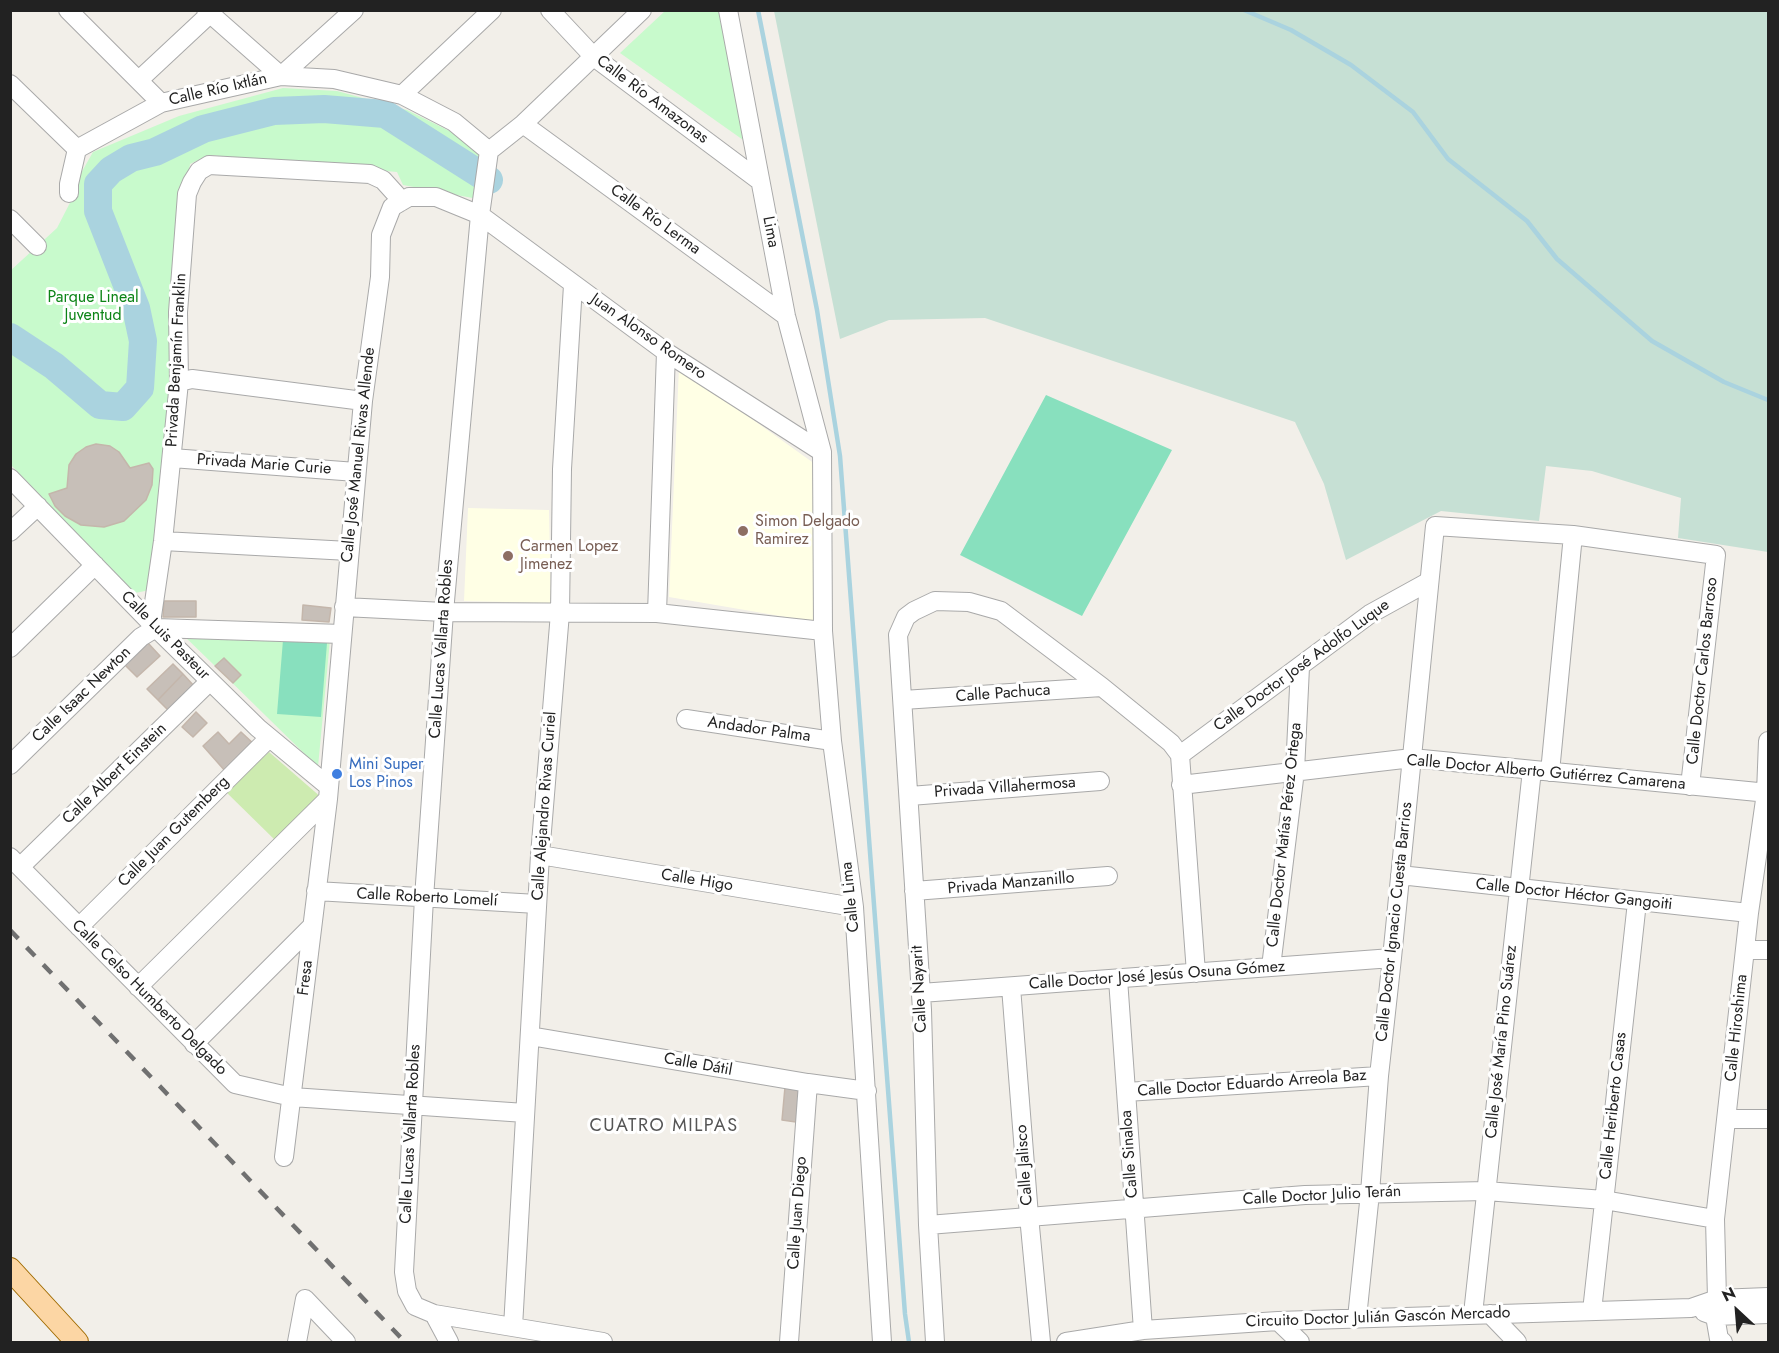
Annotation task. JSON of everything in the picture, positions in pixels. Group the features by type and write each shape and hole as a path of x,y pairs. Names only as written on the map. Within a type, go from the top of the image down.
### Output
{"main road":[{"path":"10,1269 77,1342"}],"street":[{"path":"68,10 161,103"},
{"name":"Calle Río Ixtlán","path":"77,149 161,103 281,76 354,10"},
{"path":"402,95 492,10"},
{"name":"Calle Río Amazonas","path":"550,10 594,57 760,181"},
{"path":"139,80 210,12 281,76 334,78 402,95 454,122 489,151 523,124 642,10"},
{"name":"Lima","path":"728,10 786,316 822,452"},
{"path":"10,84 77,149 69,193"},
{"name":"Calle Río Lerma","path":"523,124 786,316"},
{"name":"Calle Lucas Vallarta Robles","path":"434,1314 416,1306 407,1291 404,1272 424,898 444,612 480,215 489,151"},
{"name":"Privada Benjamín Franklin","path":"154,626 179,382 178,312 187,195 199,171 209,165 370,174 383,180 402,201"},
{"path":"402,201 409,198 436,197 480,215"},
{"name":"Calle José Manuel Rivas Allende","path":"328,793 363,401 380,277 381,235 392,207 402,201"},
{"name":"Juan Alonso Romero","path":"480,215 666,352 822,452"},
{"path":"10,219 37,246"},
{"name":"Calle Alejandro Rivas Curiel","path":"513,1327 540,855 560,613 562,469 573,285"},
{"path":"657,613 666,352"},
{"path":"179,382 192,379 363,401"},
{"name":"Calle Lima","path":"822,452 823,631 832,741 854,907 882,1342"},
{"name":"Privada Marie Curie","path":"171,458 356,472"},
{"name":"Calle Luis Pasteur","path":"10,478 154,626 328,793"},
{"path":"10,532 38,506"},
{"name":"Calle Doctor Ignacio Cuesta Barrios","path":"1357,1318 1370,1193 1378,1076 1435,526 1573,536"},
{"name":"Calle Doctor Carlos Barroso","path":"1573,536 1716,555 1690,786"},
{"name":"Calle José María Pino Suárez","path":"1481,1314 1486,1191 1519,889 1541,771 1573,536"},
{"path":"163,542 349,551"},
{"path":"10,648 95,566"},
{"name":"Calle Doctor José Adolfo Luque","path":"1180,754 1300,668 1370,614 1428,582"},
{"name":"Calle Nayarit","path":"935,1342 928,1225 921,993 898,635 906,617 935,601 969,602 1001,611 1102,687"},
{"path":"344,607 444,612 657,613 823,631"},
{"path":"154,626 342,634"},
{"name":"Calle Isaac Newton","path":"10,765 154,626"},
{"name":"Calle Doctor Matías Pérez Ortega","path":"1271,968 1295,771 1300,668"},
{"name":"Calle Albert Einstein","path":"15,862 210,681"},
{"path":"1102,687 1171,743 1180,754 1196,973"},
{"name":"Calle Pachuca","path":"903,700 1102,687"},
{"name":"Andador Palma","path":"686,719 832,741"},
{"name":"Calle Juan Gutemberg","path":"78,927 269,738"},
{"name":"Calle Hiroshima","path":"1723,1342 1719,1339 1716,1308 1715,1219 1728,1119 1749,913 1767,793 1768,741"},
{"name":"Calle Doctor Alberto Gutiérrez Camarena","path":"1181,785 1412,758 1767,793"},
{"name":"Privada Villahermosa","path":"910,796 1100,781"},
{"path":"138,987 328,793"},
{"name":"Fresa","path":"284,1157 328,793"},
{"name":"Calle Higo","path":"540,855 854,907"},
{"name":"Calle Celso Humberto Delgado","path":"15,862 235,1084 292,1097 525,1113"},
{"name":"Calle Doctor Héctor Gangoiti","path":"1400,875 1749,913"},
{"name":"Privada Manzanillo","path":"914,891 1108,876"},
{"name":"Calle Roberto Lomelí","path":"316,891 537,904"},
{"name":"Calle Heriberto Casas","path":"1592,1311 1637,902"},
{"path":"194,1044 312,926"},
{"path":"1745,950 1768,950"},
{"name":"Calle Doctor José Jesús Osuna Gómez","path":"921,993 1392,958"},
{"name":"Calle Sinaloa","path":"1118,979 1143,1330"},
{"name":"Calle Jalisco","path":"1011,987 1041,1342"},
{"name":"Calle Dátil","path":"530,1036 867,1091"},
{"name":"Calle Doctor Eduardo Arreola Baz","path":"1126,1092 1378,1076"},
{"name":"Calle Juan Diego","path":"789,1342 808,1083"},
{"path":"1728,1119 1768,1119"},
{"name":"Calle Doctor Julio Terán","path":"928,1225 1305,1195 1486,1191 1604,1200 1715,1219"},
{"path":"1716,1308 1768,1297"},
{"path":"297,1342 305,1299 346,1342"},
{"path":"1716,1308 1768,1314"},
{"name":"Circuito Doctor Julián Gascón Mercado","path":"1066,1342 1143,1330 1278,1321 1716,1308"},
{"path":"434,1314 603,1342"},
{"path":"434,1314 449,1342"},
{"path":"1481,1314 1517,1342"},
{"path":"1278,1321 1300,1342"}],"shaded area":[{"path":"774,11 1768,11 1768,552 1678,538 1681,498 1592,471 1546,466 1539,521 1441,511 1346,560 1324,484 1295,422 985,318 889,320 840,339"},
{"name":"Simon Delgado Ramirez","path":"679,367 815,464 815,622 669,597"},
{"name":"Carmen Lopez Jimenez","path":"468,508 549,510 551,603 464,601"}],"green space":[{"path":"665,11 720,11 746,142 620,53"},
{"name":"Parque Lineal Juventud","path":"283,88 337,91 407,110 486,149 478,199 403,185 397,172 209,155 190,164 181,234 153,583 150,590 135,593 11,465 10,271 57,228 75,193 76,182 93,152 179,116"},
{"path":"1046,395 1172,450 1082,616 960,555"},
{"path":"180,632 330,640 318,767 215,666"},
{"path":"283,640 327,643 321,717 277,714"},
{"path":"269,752 322,798 277,842 225,791"}],"building":[{"path":"96,444 110,446 119,452 130,468 149,463 153,469 152,485 146,500 124,521 104,527 81,525 65,516 55,506 49,494 67,488 69,465 76,454"},
{"path":"164,601 196,601 196,617 163,617"},
{"path":"303,605 331,608 329,622 302,620"},
{"path":"148,643 160,656 137,677 125,665"},
{"path":"224,658 241,675 233,683 215,666"},
{"path":"173,664 183,674 158,700 147,689"},
{"path":"183,674 195,687 170,712 158,700"},
{"path":"196,712 207,723 193,737 182,727"},
{"path":"218,732 229,744 241,732 255,745 226,772 203,746"},
{"path":"785,1087 799,1088 796,1122 782,1120"}],"waterway":[{"path":"758,10 817,310 840,456 905,1314 909,1342"},
{"path":"1244,10 1291,30 1351,65 1413,112 1448,159 1527,221 1557,259 1652,341 1724,382 1768,400"},
{"path":"10,337 54,366 100,405 123,407 140,388 143,341 136,308 98,211 98,184 111,170 131,158 155,152 203,129 274,111 324,109 385,114 489,180"}],"railway":[{"path":"10,930 405,1342"}],"place":[{"name":"Simon Delgado Ramirez","path":"743,531"},
{"name":"Carmen Lopez Jimenez","path":"508,556"},
{"name":"Mini Super Los Pinos","path":"337,774"}],"district":[{"name":"CUATRO MILPAS","path":"664,1127"}]}
